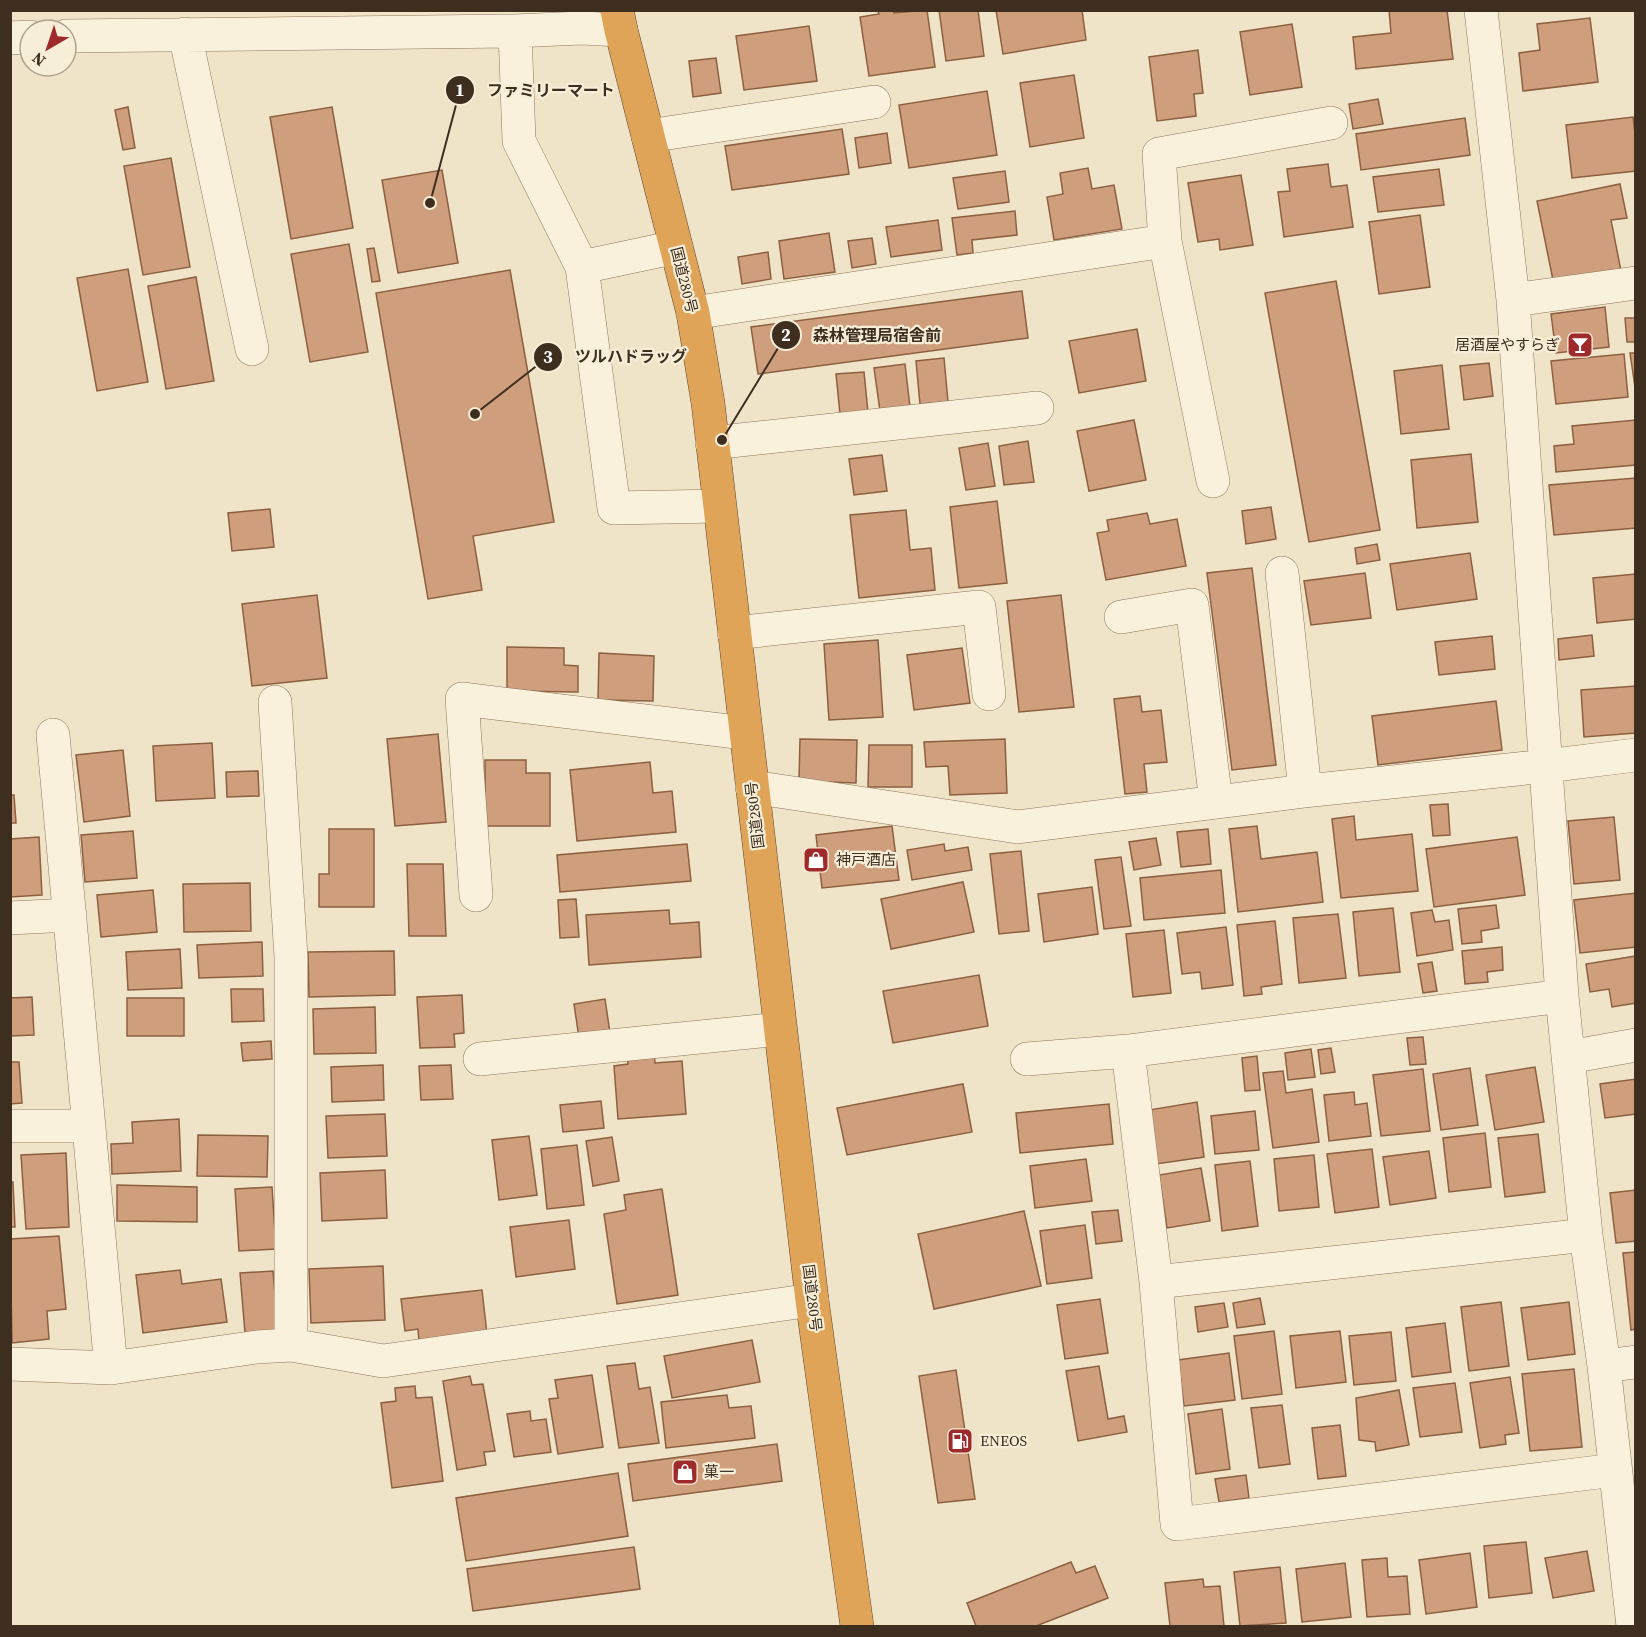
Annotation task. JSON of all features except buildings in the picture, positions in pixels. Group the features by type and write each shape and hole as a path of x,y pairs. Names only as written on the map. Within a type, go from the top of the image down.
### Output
{"highway":[{"name":"国道280号","path":"619,20 693,313 708,403 812,1300 858,1626"}],"street":[{"path":"1481,10 1513,300 1562,996 1586,1235 1604,1366 1633,1626"},
{"path":"78,36 515,31 581,28 619,20"},
{"path":"515,31 519,141 582,267 614,508 719,506"},
{"path":"185,34 252,349"},
{"path":"648,136 874,102"},
{"path":"1214,481 1165,241 1159,154 1331,123"},
{"path":"693,313 1165,241"},
{"path":"582,267 676,248"},
{"path":"1513,300 1635,283"},
{"path":"712,443 1037,408"},
{"path":"1282,573 1305,791"},
{"path":"1120,617 1192,605 1215,802"},
{"path":"734,633 979,607 989,694"},
{"path":"476,895 462,699 745,733"},
{"path":"275,702 291,957 291,1345"},
{"path":"53,735 111,1368"},
{"path":"752,787 1018,827 1305,791 1635,755"},
{"path":"10,918 70,915"},
{"path":"1027,1059 1128,1051 1562,996"},
{"path":"480,1059 780,1029"},
{"path":"1569,1056 1635,1045"},
{"path":"1128,1051 1156,1282 1177,1524 1615,1470"},
{"path":"10,1126 89,1126"},
{"path":"1156,1282 1586,1235"},
{"path":"10,1364 111,1368 257,1347 291,1345 383,1360 812,1300"},
{"path":"1604,1366 1635,1362"}],"place":[{"name":"ファミリーマート","path":"430,203"},
{"name":"居酒屋やすらぎ","path":"1580,345"},
{"name":"ツルハドラッグ","path":"475,414"},
{"name":"森林管理局宿舎前","path":"722,440"},
{"name":"神戸酒店","path":"816,860"},
{"name":"ENEOS","path":"960,1441"},
{"name":"菓一","path":"685,1472"}]}
